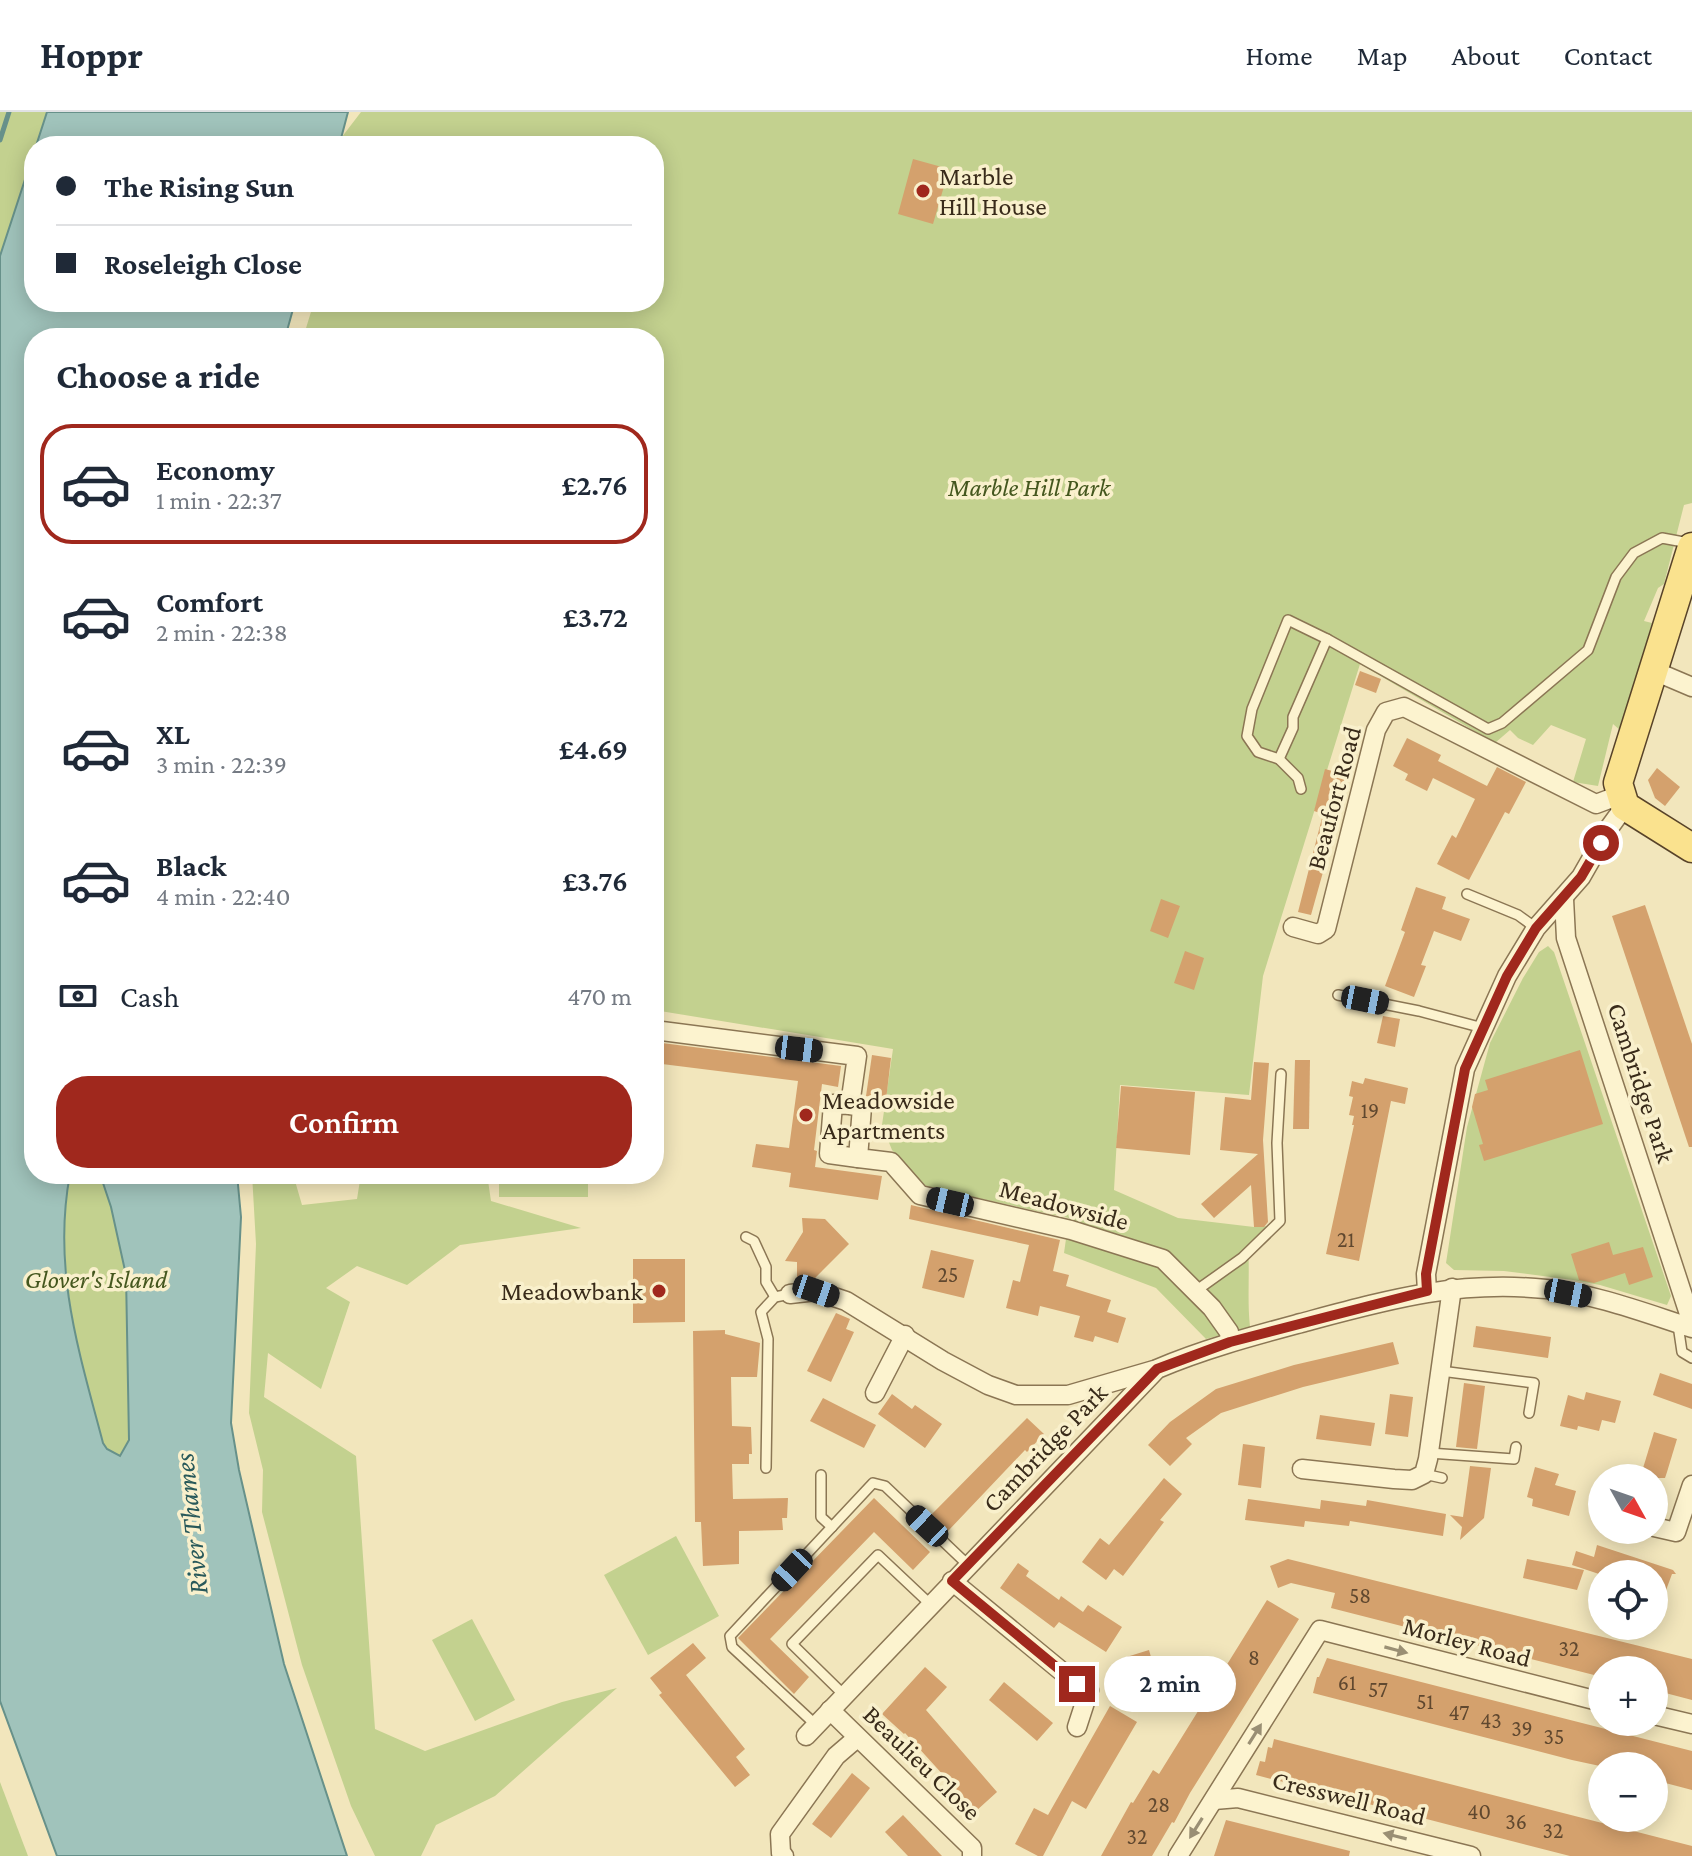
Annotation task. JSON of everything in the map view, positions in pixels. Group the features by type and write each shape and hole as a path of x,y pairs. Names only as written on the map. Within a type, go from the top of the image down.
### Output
{"main road":[{"path":"1692,546 1618,783 1622,801 1692,848"}],"street":[{"path":"1652,670 1692,687"},
{"name":"Beaufort Road","path":"1293,927 1318,934 1326,929 1376,730 1386,712 1404,707 1596,804 1622,801"},
{"path":"1427,1291 1426,1274 1465,1069 1507,976 1536,928 1581,877 1622,801"},
{"name":"Cambridge Park","path":"782,1296 816,1291 846,1301 943,1361 988,1385 1016,1395 1068,1395 1157,1369 1230,1342 1427,1291 1452,1288 1548,1289 1629,1307 1685,1326 1689,1314 1566,938 1564,899"},
{"path":"664,1031 857,1056 850,1105 862,1107 858,1158"},
{"name":"Meadowside","path":"850,1105 833,1104 829,1154 891,1162 920,1195 1071,1230 1163,1259 1197,1290 1229,1332 1230,1342"},
{"path":"1302,1469 1412,1480 1433,1476 1429,1453 1452,1288"},
{"path":"875,1393 905,1335"},
{"name":"Cambridge Park","path":"811,1731 1157,1369"},
{"path":"1668,1530 1676,1532 1692,1485"},
{"path":"952,1581 1069,1677 1092,1684 1077,1727"},
{"name":"Morley Road","path":"1214,1800 1320,1630 1588,1698"},
{"name":"Beaulieu Close","path":"830,1710 972,1848 972,1856"},
{"path":"1668,1718 1692,1724"},
{"path":"784,1856 781,1853 780,1834 836,1756 857,1738"},
{"name":"Cresswell Road","path":"1214,1800 1238,1798 1471,1856"},
{"path":"1178,1856 1214,1800"}],"lane":[{"path":"1301,789 1298,778 1279,759 1258,752 1247,736 1252,709 1288,620 1488,729 1502,723 1588,650 1616,577 1634,553 1662,538 1692,546"},
{"path":"1279,759 1293,728 1293,717 1327,639"},
{"path":"1467,894 1518,915 1536,928"},
{"path":"1338,995 1483,1028"},
{"path":"1197,1290 1242,1258 1280,1221 1277,1143 1281,1074"},
{"path":"746,1237 754,1241 766,1267 766,1282 782,1296 761,1312 768,1339 766,1468"},
{"path":"1685,1326 1682,1352 1692,1358"},
{"path":"1441,1371 1534,1383 1529,1413"},
{"path":"1429,1453 1514,1459 1516,1447"},
{"path":"821,1475 821,1517 832,1527"},
{"path":"811,1731 732,1647 730,1636 873,1483 885,1486 968,1565"},
{"path":"844,1695 792,1644 878,1555 930,1604"}],"green space":[{"path":"0,112 68,112 59,136 24,136 24,220 0,279"},
{"name":"Marble Hill Park","path":"361,112 1692,112 1692,503 1684,505 1664,584 1658,588 1644,621 1652,623 1621,731 1613,724 1598,786 1573,782 1586,739 1551,725 1533,745 1510,730 1495,743 1360,664 1263,976 1249,1095 1120,1085 1114,1190 1178,1218 1269,1226 1248,1245 1250,1327 1206,1339 1156,1288 1064,1253 1069,1218 927,1187 892,1150 882,1125 893,1049 664,1012 664,328 306,328 311,312 664,312 664,136 343,136"},
{"path":"1548,946 1554,952 1671,1296 1667,1305 1600,1285 1504,1271 1454,1270 1446,1263 1467,1127 1490,1043 1523,978 1539,952"},
{"name":"Glover's Island","path":"69,1184 103,1184 126,1275 129,1440 120,1456 103,1443 85,1376 67,1277"},
{"path":"253,1184 296,1184 302,1205 357,1199 359,1184 488,1184 491,1201 581,1228 460,1245 407,1285 357,1266 326,1288 350,1302 321,1389 268,1353 264,1397 356,1456 375,1729 425,1751 562,1702 617,1688 495,1796 436,1825 421,1856 375,1856 351,1806 302,1665 262,1512 263,1470 249,1413 256,1244"},
{"path":"499,1184 588,1184 588,1197 499,1197"},
{"path":"676,1536 719,1616 648,1655 604,1575"},
{"path":"472,1619 515,1700 475,1721 432,1640"},
{"path":"0,1782 28,1856 0,1856"}],"water":[{"path":"47,112 348,112 342,136 39,136"},
{"name":"River Thames","path":"24,183 24,312 292,312 288,328 24,328 24,1184 69,1184 64,1243 77,1343 103,1443 120,1456 129,1440 126,1275 103,1184 238,1184 241,1217 231,1423 284,1664 347,1856 57,1856 0,1701 0,256"}],"building":[{"name":"Marble Hill House","path":"913,159 949,169 933,224 898,214"},
{"path":"1360,671 1381,679 1376,693 1355,685"},
{"path":"1407,738 1441,755 1438,761 1487,786 1497,767 1526,782 1509,814 1505,812 1469,880 1437,864 1452,835 1456,838 1475,799 1433,778 1427,791 1405,780 1408,774 1393,766"},
{"path":"1346,743 1358,747 1311,915 1298,912 1323,814 1314,811 1325,769 1336,772"},
{"path":"1657,768 1680,787 1665,806 1655,798 1648,780"},
{"path":"1416,887 1446,897 1442,909 1470,919 1461,941 1434,931 1421,965 1426,966 1414,997 1385,986 1405,932 1401,930"},
{"path":"1161,899 1180,906 1168,938 1150,931"},
{"path":"1645,905 1692,1044 1692,1147 1689,1147 1612,916"},
{"path":"1185,951 1204,958 1194,990 1174,983"},
{"path":"1383,1016 1400,1019 1395,1047 1377,1043"},
{"name":"Meadowside Apartments","path":"664,1043 841,1066 838,1087 822,1084 814,1150 817,1151 815,1167 882,1176 878,1200 789,1187 791,1173 752,1167 756,1144 789,1148 798,1081 664,1064"},
{"path":"1580,1050 1603,1124 1484,1161 1479,1145 1483,1144 1472,1107 1475,1094 1488,1090 1485,1080"},
{"path":"872,1055 891,1058 886,1100 866,1096"},
{"path":"1295,1060 1310,1060 1309,1129 1293,1129"},
{"path":"1254,1062 1269,1063 1263,1140 1268,1222 1264,1227 1254,1227 1251,1185 1214,1218 1201,1204 1258,1154 1220,1150 1225,1097 1251,1100"},
{"path":"1365,1078 1408,1088 1405,1104 1391,1101 1359,1261 1326,1254 1354,1125 1354,1116 1349,1115 1353,1097 1349,1096 1352,1081 1363,1084"},
{"path":"1121,1086 1195,1092 1190,1155 1116,1148"},
{"path":"911,1205 1060,1240 1053,1271 1069,1275 1066,1286 1111,1300 1107,1312 1126,1318 1118,1343 1095,1336 1093,1342 1074,1337 1080,1316 1040,1306 1038,1316 1006,1308 1013,1280 1020,1282 1029,1245 909,1219"},
{"path":"802,1218 825,1219 849,1244 814,1279 797,1281 797,1262 785,1261 803,1232"},
{"path":"1609,1242 1613,1255 1643,1247 1653,1277 1629,1285 1625,1273 1594,1283 1579,1280 1571,1254"},
{"path":"931,1250 974,1260 964,1298 922,1288"},
{"name":"Meadowbank","path":"633,1259 685,1259 685,1322 633,1323"},
{"path":"836,1313 850,1319 846,1329 854,1332 831,1382 807,1371"},
{"path":"1476,1326 1551,1337 1548,1358 1473,1347"},
{"path":"725,1330 725,1334 760,1343 757,1377 731,1377 732,1426 751,1427 752,1454 749,1454 749,1464 732,1464 733,1499 788,1498 787,1518 782,1518 783,1530 739,1531 739,1564 703,1566 701,1522 695,1522 693,1331"},
{"path":"1393,1342 1399,1364 1303,1387 1221,1413 1186,1438 1192,1444 1170,1466 1148,1445 1170,1422 1216,1389 1294,1365"},
{"path":"1660,1373 1692,1384 1692,1409 1653,1395"},
{"path":"1464,1383 1485,1386 1477,1449 1456,1447"},
{"path":"1586,1392 1621,1401 1615,1423 1602,1420 1599,1431 1560,1426 1568,1395 1584,1400"},
{"path":"892,1394 912,1409 915,1405 942,1424 925,1448 878,1414"},
{"path":"1390,1394 1413,1397 1408,1437 1385,1434"},
{"path":"823,1398 876,1425 864,1448 810,1421"},
{"path":"1320,1415 1375,1423 1371,1446 1316,1439"},
{"path":"1027,1418 1044,1434 948,1531 931,1515"},
{"path":"1654,1432 1677,1439 1668,1469 1668,1464 1644,1464"},
{"path":"1243,1444 1265,1447 1261,1488 1238,1485"},
{"path":"1470,1466 1491,1468 1484,1518 1460,1540 1462,1527 1450,1515 1463,1517"},
{"path":"1535,1467 1559,1474 1555,1485 1576,1491 1569,1516 1532,1506 1533,1499 1527,1497"},
{"path":"1164,1478 1182,1494 1160,1520 1164,1522 1123,1576 1114,1569 1106,1580 1082,1562 1100,1538 1109,1545"},
{"path":"874,1498 930,1552 913,1570 874,1532 770,1639 809,1677 794,1694 738,1638"},
{"path":"1248,1499 1320,1509 1321,1500 1366,1506 1367,1500 1446,1514 1443,1536 1350,1521 1349,1526 1305,1521 1304,1527 1245,1520"},
{"path":"1597,1545 1643,1560 1588,1560 1588,1570 1572,1565 1576,1551 1594,1557"},
{"path":"1288,1559 1588,1633 1588,1640 1615,1640 1692,1659 1692,1700 1668,1694 1668,1656 1588,1656 1588,1673 1331,1608 1335,1593 1291,1583 1278,1588 1270,1566"},
{"path":"1527,1559 1584,1570 1577,1590 1523,1578"},
{"path":"1018,1563 1029,1571 1026,1576 1059,1600 1061,1596 1083,1612 1088,1605 1122,1627 1106,1652 1059,1622 1054,1628 1000,1588"},
{"path":"1668,1568 1676,1574 1672,1574 1668,1585"},
{"path":"1267,1600 1299,1619 1174,1823 1152,1856 1101,1856 1131,1802 1153,1770 1159,1774"},
{"path":"693,1643 706,1658 686,1675 745,1749 736,1757 750,1775 735,1787 659,1695 662,1693 650,1678"},
{"path":"1149,1650 1160,1689 1131,1698 1120,1659"},
{"path":"1327,1658 1588,1725 1588,1736 1633,1736 1692,1751 1692,1790 1668,1784 1668,1752 1588,1752 1588,1763 1572,1760 1313,1693"},
{"path":"925,1667 947,1687 926,1710 997,1792 976,1811 905,1733 882,1714"},
{"path":"1004,1682 1053,1723 1037,1741 989,1700"},
{"path":"1110,1706 1137,1722 1086,1809 1072,1801 1043,1856 1015,1844 1034,1808 1048,1815"},
{"path":"1274,1739 1588,1819 1588,1832 1637,1832 1692,1846 1692,1856 1570,1856 1256,1775 1260,1761 1265,1762 1268,1747 1272,1748"},
{"path":"852,1773 870,1788 831,1838 812,1824"},
{"path":"903,1815 942,1856 908,1856 885,1832"},
{"path":"1226,1820 1350,1851 1349,1856 1214,1856"}],"waterway":[{"path":"0,140 9,112"}],"place":[{"name":"Marble Hill House","path":"923,191"},
{"name":"Meadowside Apartments","path":"806,1115"},
{"name":"Meadowbank","path":"659,1291"}],"route":[{"path":"1077,1684 952,1581 1157,1369 1230,1342 1427,1291 1426,1274 1465,1069 1507,976 1536,928 1581,877 1601,843"}]}
